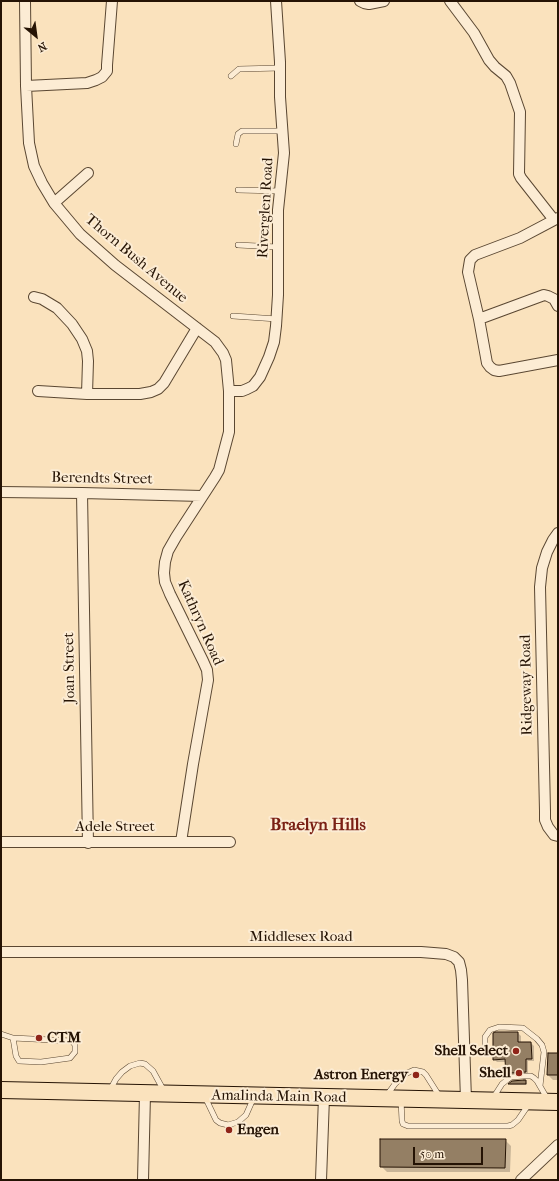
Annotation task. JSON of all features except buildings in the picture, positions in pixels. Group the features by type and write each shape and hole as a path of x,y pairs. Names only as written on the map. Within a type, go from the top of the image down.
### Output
{"main road":[{"name":"Amalinda Main Road","path":"1,1090 554,1102"}],"street":[{"name":"Thorn Bush Avenue","path":"25,1 26,86 29,143 31,156 42,182 54,203 80,234 115,265 215,342 223,352 226,360 229,391"},
{"path":"26,86 87,83 102,77 106,71 107,65 112,1"},
{"name":"Riverglen Road","path":"229,391 242,391 247,389 253,386 260,377 274,342 277,319 279,192 284,153 276,1"},
{"path":"360,1 369,4 384,1"},
{"path":"450,1 474,33 489,60 506,76 510,83 520,112 518,174 556,219 520,238 479,252 470,260 468,272 487,363 494,370 499,371 558,360"},
{"path":"54,203 88,173"},
{"path":"479,319 544,295 554,299 558,306"},
{"path":"34,297 42,299 57,308 66,316 82,339 87,351 88,361 87,394"},
{"path":"38,391 87,394 140,394 151,392 164,383 196,328"},
{"name":"Kathryn Road","path":"181,842 208,680 207,670 170,594 164,573 164,562 176,536 219,470 229,432 229,391"},
{"name":"Berendts Street","path":"1,492 202,496"},
{"name":"Joan Street","path":"82,493 88,843"},
{"name":"Ridgeway Road","path":"558,533 552,540 546,552 542,568 540,587 545,811 548,827 554,835 558,836"},
{"name":"Adele Street","path":"1,842 230,842"},
{"name":"Middlesex Road","path":"1,952 421,952 446,954 454,957 459,962 461,970 466,1100"},
{"path":"143,1180 145,1094"},
{"path":"321,1180 324,1097"},
{"path":"521,1180 558,1145"}],"lane":[{"path":"231,76 239,69 280,68"},
{"path":"236,144 238,134 242,131 283,131"},
{"path":"238,190 279,192"},
{"path":"238,245 278,247"},
{"path":"233,316 277,319"},
{"path":"485,1053 485,1037 490,1030 499,1027 524,1028 542,1045 544,1052 540,1086"},
{"path":"1,1034 13,1038 72,1041 75,1045 75,1052 70,1058 40,1062 19,1061 16,1056 13,1038"},
{"path":"109,1093 116,1079 122,1072 130,1066 140,1063 145,1064 154,1071 165,1094"},
{"path":"385,1099 395,1084 405,1074 414,1070 423,1072 426,1075 441,1100"},
{"path":"491,1101 502,1084 511,1077 531,1076 554,1102"},
{"path":"204,1095 216,1120 220,1124 224,1125 233,1124 243,1119 249,1111 255,1096"},
{"path":"401,1099 402,1121 403,1124 408,1126 508,1126 512,1125 518,1120 531,1102"}],"place":[{"name":"CTM","path":"39,1038"},
{"name":"Shell Select","path":"516,1051"},
{"name":"Shell","path":"519,1073"},
{"name":"Astron Energy","path":"416,1075"},
{"name":"Engen","path":"229,1130"}],"district":[{"name":"Braelyn Hills","path":"318,826"}]}
